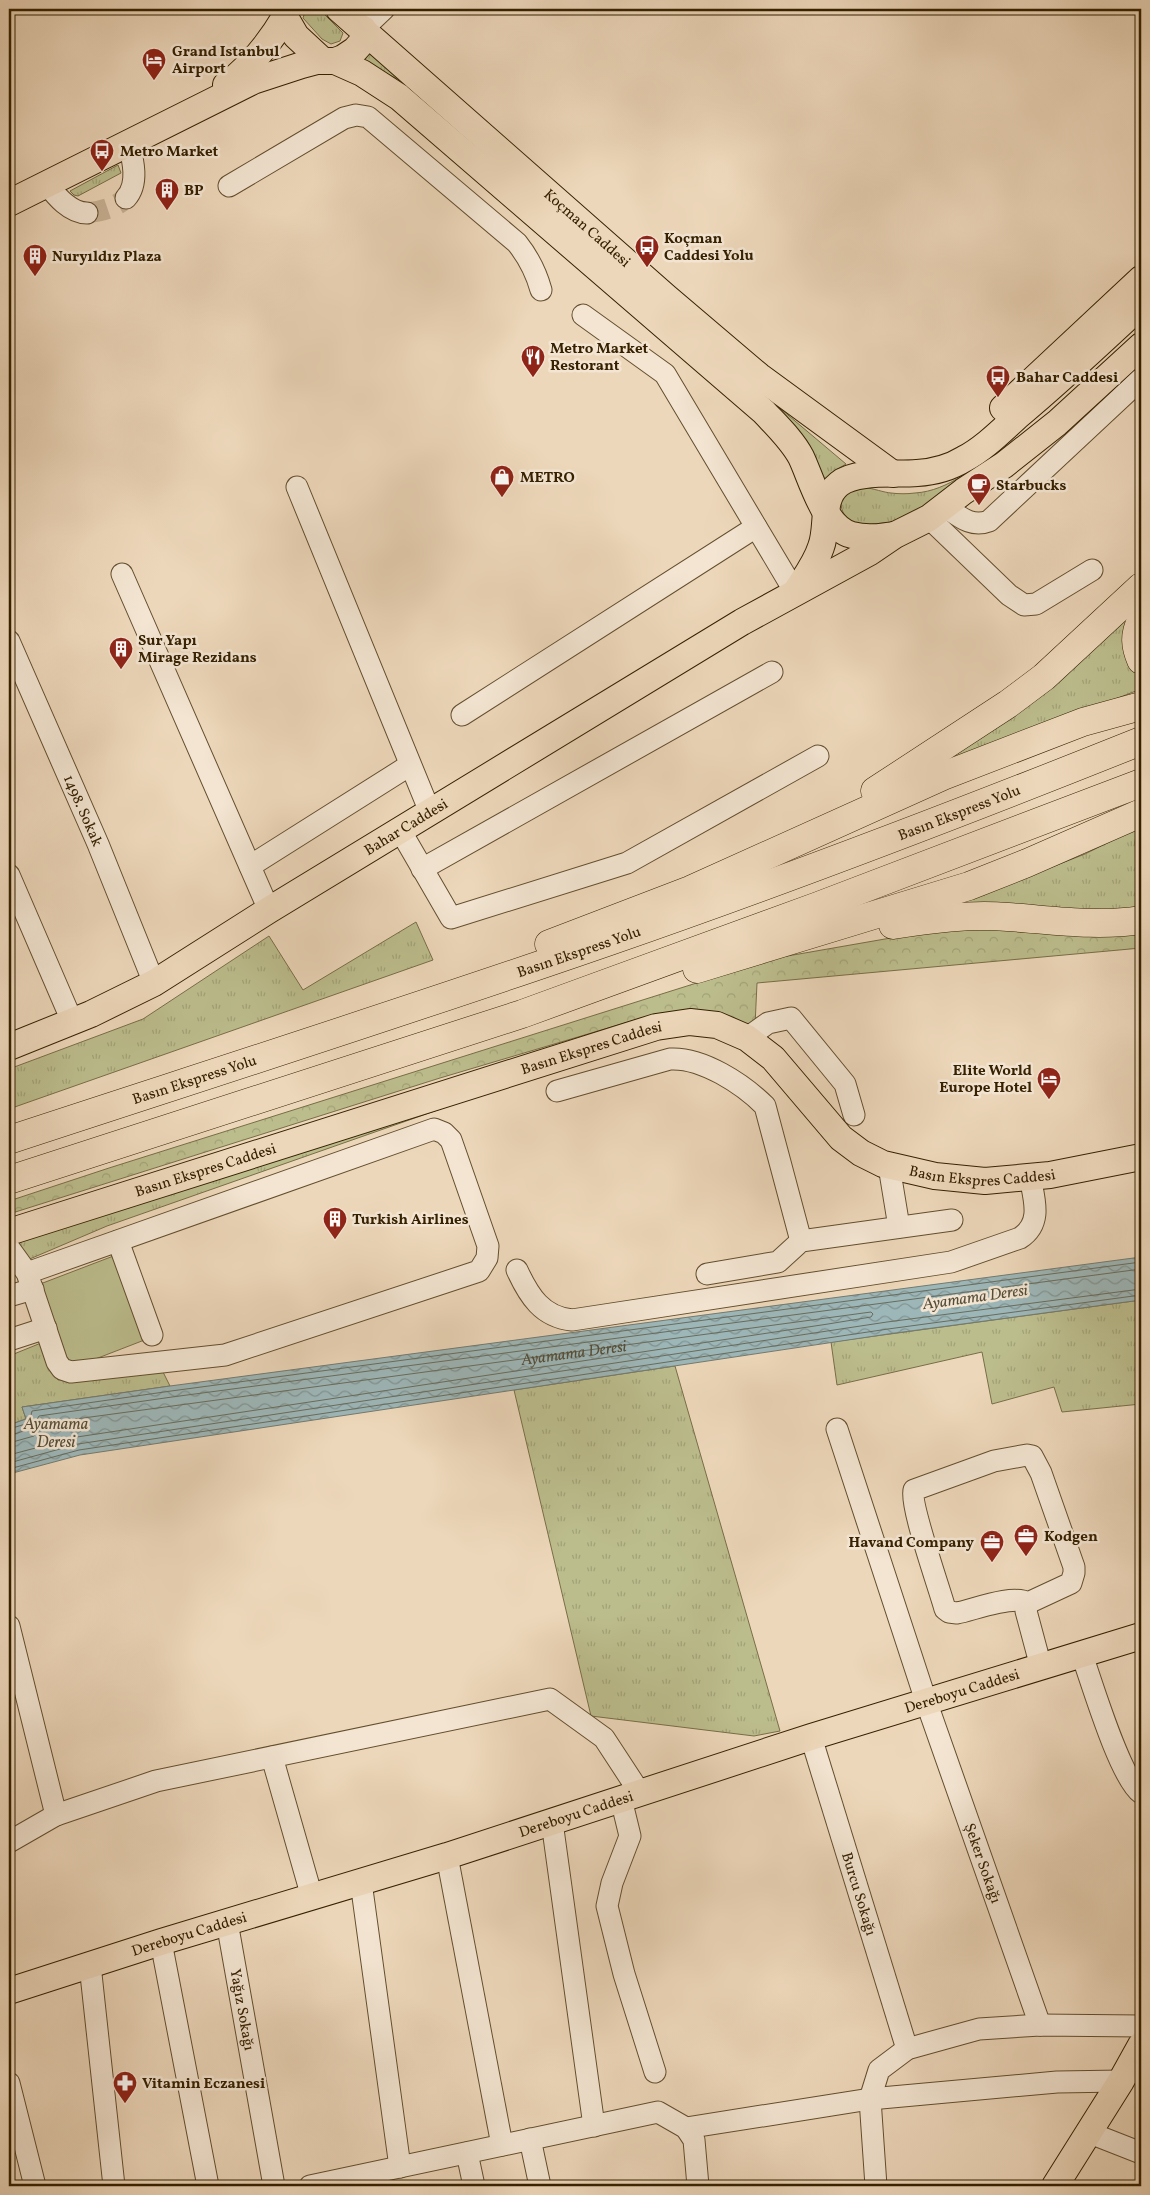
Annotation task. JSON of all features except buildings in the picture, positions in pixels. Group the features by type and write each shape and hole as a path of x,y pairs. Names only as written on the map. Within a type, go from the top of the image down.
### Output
{"highway":[{"path":"790,843 911,768 1008,704 1044,677 1141,587"},
{"path":"1141,621 1137,630 1136,645 1141,660"},
{"path":"457,993 499,966 537,949 690,890 790,843 943,776 1084,722 1141,706"},
{"name":"Basın Ekspress Yolu","path":"9,1140 457,993 768,884 1141,741"},
{"path":"9,1180 522,1014 827,903 1141,783"},
{"path":"522,1014 568,1011 593,1005 795,938 874,916 968,886 1035,860 1141,813"},
{"path":"795,938 943,918 1006,917 1092,923 1141,920"}],"main road":[{"name":"Koçman Caddesi","path":"339,9 744,364 892,474"},
{"name":"Koçman Caddesi","path":"286,11 296,36 329,61 362,73 399,97 752,401 785,434 800,455 826,513"},
{"path":"195,108 240,74 269,42 286,11"},
{"path":"9,203 252,81 302,65 329,61 355,50 365,36 363,30"},
{"path":"919,473 961,448 1141,279"},
{"path":"795,592 810,570 821,547 826,529 827,500 840,484 848,479 919,473 942,468 964,459 984,445 1061,379 1141,305"},
{"path":"946,505 1141,326"},
{"path":"826,513 839,529 850,535 869,538 895,535 912,528 1004,464 1057,423 1141,346"},
{"name":"Bahar Caddesi","path":"9,1047 72,1021 154,983 269,910 742,622 870,552 895,535"},
{"name":"Basın Ekspres Caddesi","path":"9,1232 656,1027 690,1022 717,1025 747,1038 772,1058 842,1138 861,1153 889,1166 935,1176 985,1181 1050,1175 1141,1157"},
{"name":"Dereboyu Caddesi","path":"9,1991 162,1942 446,1856 810,1737 1141,1636"},
{"path":"1072,2186 1096,2135 1131,2076 1141,2045"},
{"path":"1055,2186 1096,2135"}],"street":[{"path":"363,30 384,9"},
{"path":"229,186 344,118 356,115 368,117 517,243 528,257 537,274 541,290"},
{"path":"126,198 130,193 133,178 129,144"},
{"path":"47,184 58,198 72,208 87,213"},
{"path":"583,315 665,374 795,592"},
{"path":"946,505 969,522 979,524 989,521 1141,379"},
{"path":"297,487 430,812"},
{"path":"946,505 1009,595 1024,605 1036,604 1092,570"},
{"path":"462,715 756,527"},
{"path":"122,574 269,910"},
{"name":"1498. Sokak","path":"10,645 98,844 154,983"},
{"path":"422,870 772,672"},
{"path":"400,830 450,918 627,863 818,756"},
{"path":"250,866 410,765"},
{"path":"9,875 72,1021"},
{"path":"747,1038 768,1022 790,1018 845,1084 854,1115"},
{"path":"558,1091 679,1058 696,1061 749,1090 765,1106 801,1241"},
{"path":"9,1248 30,1281 57,1362 62,1369 71,1372 225,1355 479,1272 487,1258 488,1246 451,1140 444,1132 434,1130 118,1241 30,1281 9,1296"},
{"path":"889,1166 899,1227"},
{"path":"517,1270 539,1306 555,1317 572,1320 951,1262 1020,1238 1029,1230 1035,1218 1036,1210 1030,1177"},
{"path":"707,1274 778,1262 801,1241 952,1220"},
{"path":"118,1241 152,1335"},
{"path":"10,1336 46,1328"},
{"name":"Şeker Sokağı","path":"837,1429 926,1701 1040,2025"},
{"path":"1027,1454 1032,1456 1041,1473 1074,1573 1071,1584 1028,1603 1022,1599 1012,1600 957,1613 945,1609 916,1512 914,1490 994,1462 1027,1454"},
{"path":"1028,1603 1026,1610 1041,1667"},
{"path":"9,1626 56,1815"},
{"path":"1082,1654 1108,1728 1126,1770 1141,1793"},
{"path":"9,1842 56,1815 156,1781 550,1699 604,1738 630,1796 630,1836 612,1883 607,1906 624,1974 655,2072"},
{"name":"Burcu Sokağı","path":"810,1737 907,2049"},
{"path":"272,1757 312,1897"},
{"path":"552,1822 594,2126"},
{"path":"446,1856 502,2145"},
{"path":"361,1882 400,2167"},
{"name":"Yağız Sokağı","path":"227,1922 274,2186"},
{"path":"162,1942 208,2186"},
{"path":"90,1965 114,2186"},
{"path":"876,2186 870,2099 879,2070 907,2049 979,2029 1040,2025 1141,2026"},
{"path":"686,2128 870,2099 1131,2076"},
{"path":"9,2083 35,2186"},
{"path":"318,2186 364,2181 400,2167 658,2112 686,2128 694,2140 698,2186"},
{"path":"1096,2135 1141,2153"},
{"path":"530,2139 540,2186"},
{"path":"467,2153 474,2186"}],"green space":[{"path":"306,9 319,9 343,33 340,41 331,44 322,39 303,18"},
{"path":"371,50 763,394 846,464 834,471 823,483 417,94 400,80 362,62"},
{"path":"118,165 121,173 78,196 70,191"},
{"path":"962,476 963,478 902,521 864,525 850,523 842,508 842,498 851,488 864,487 897,494 909,494 939,488"},
{"path":"1130,611 1130,663 1141,678 1141,689 948,764 946,759"},
{"path":"1137,828 1135,842 1137,860 1141,870 1141,909 1094,913 955,905 1085,854"},
{"path":"416,922 433,960 9,1109 9,1069 143,1019 269,936 303,990"},
{"path":"948,928 1141,931 1141,948 757,983 755,1026 693,1014 635,1020 440,1078 9,1214 9,1201 776,958"},
{"path":"449,1106 107,1226 25,1261 17,1235"},
{"path":"116,1255 147,1339 67,1370 35,1286"},
{"path":"1141,1300 1141,1404 1062,1412 1054,1387 992,1404 982,1352 837,1385 831,1342"},
{"path":"41,1343 58,1380 161,1368 170,1386 22,1407 26,1419 9,1425 9,1356"},
{"path":"675,1366 780,1731 754,1736 591,1716 514,1390"}],"water":[{"name":"Ayamama Deresi","path":"1141,1257 1141,1300 888,1334 80,1455 9,1474 9,1425 26,1419 22,1407"}],"tunnel":[{"path":"87,213 108,208 126,198"}],"place":[{"name":"Grand Istanbul Airport","path":"154,81"},
{"name":"Metro Market","path":"102,172"},
{"name":"BP","path":"167,211"},
{"name":"Koçman Caddesi Yolu","path":"647,268"},
{"name":"Nuryıldız Plaza","path":"35,277"},
{"name":"Metro Market Restorant","path":"533,378"},
{"name":"Bahar Caddesi","path":"998,398"},
{"name":"METRO","path":"502,498"},
{"name":"Starbucks","path":"979,506"},
{"name":"Sur Yapı Mirage Rezidans","path":"121,670"},
{"name":"Elite World Europe Hotel","path":"1049,1100"},
{"name":"Turkish Airlines","path":"335,1240"},
{"name":"Kodgen","path":"1026,1557"},
{"name":"Havand Company","path":"992,1563"},
{"name":"Vitamin Eczanesi","path":"125,2104"}]}
